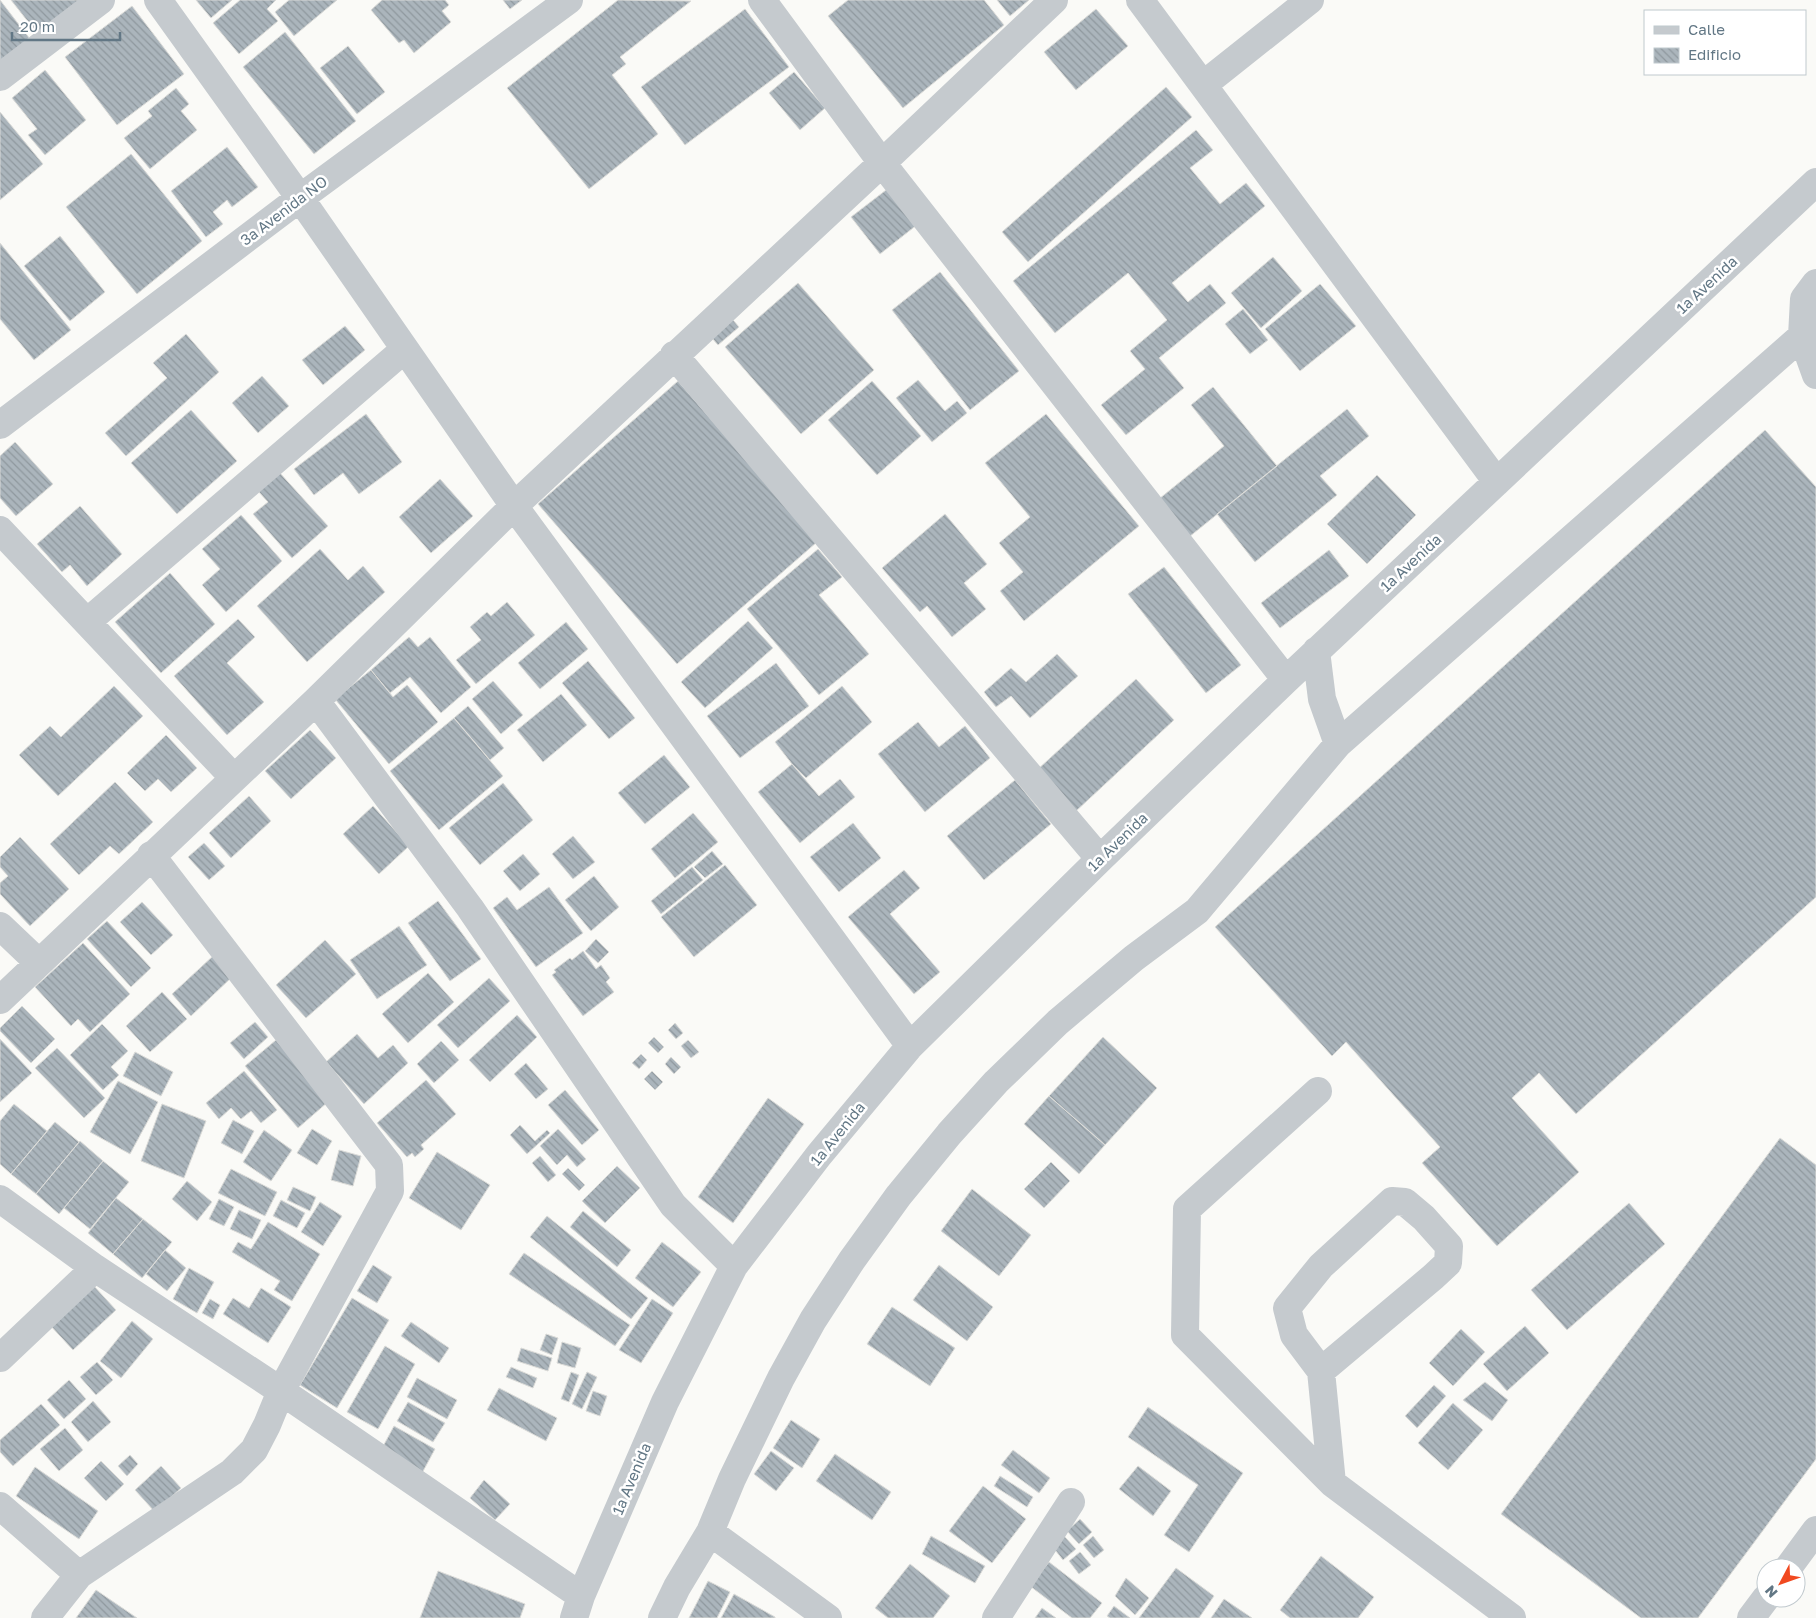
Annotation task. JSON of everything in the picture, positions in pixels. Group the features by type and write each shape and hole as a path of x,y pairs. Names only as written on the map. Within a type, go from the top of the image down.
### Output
{"street":[{"path":"0,77 101,0"},
{"path":"158,0 300,198 514,506 910,1046"},
{"name":"3a Avenida NO","path":"0,424 300,198 569,0"},
{"path":"762,0 882,163 1286,680"},
{"path":"0,1000 316,701 514,506 1054,0"},
{"path":"1140,0 1498,482"},
{"path":"1203,85 1310,0"},
{"name":"1a Avenida","path":"577,1607 665,1402 734,1266 819,1155 910,1046 1100,859 1316,651 1816,182"},
{"path":"1816,283 1804,299 1802,336 1816,375"},
{"path":"662,1618 677,1587 710,1532 740,1463 781,1378 813,1320 899,1195 949,1134 984,1095 1058,1022 1134,958 1197,911 1338,744 1802,336"},
{"path":"87,622 405,349"},
{"path":"674,355 1100,859"},
{"path":"0,530 234,778"},
{"path":"1316,651 1322,700 1338,744"},
{"path":"316,701 470,908 673,1205 734,1266"},
{"path":"45,1618 79,1575 232,1472 254,1450 281,1391 390,1191 389,1165 152,855"},
{"path":"0,926 39,963"},
{"path":"1318,1091 1187,1210 1185,1335 1332,1483 1512,1618"},
{"path":"0,1199 95,1268 281,1391 577,1607"},
{"path":"1321,1371 1448,1263 1449,1246 1424,1218 1405,1202 1392,1201 1321,1266 1287,1308 1294,1334 1321,1371 1332,1483"},
{"path":"0,1358 95,1268"},
{"path":"996,1618 1071,1502"},
{"path":"0,1506 79,1575"},
{"path":"1795,1558 1816,1530"},
{"path":"710,1532 828,1618"}],"building":[{"path":"0,0 30,39 0,62"},
{"path":"11,0 80,0 37,33"},
{"path":"196,0 232,0 211,18"},
{"path":"240,0 276,0 267,9 278,21 239,54 213,23"},
{"path":"289,0 337,0 294,36 275,12"},
{"path":"382,0 445,0 449,5 442,11 451,22 414,53 404,40 399,43 371,10"},
{"path":"503,0 522,0 510,9"},
{"path":"618,0 691,1 620,57 626,64 612,75 658,134 589,189 507,88"},
{"path":"848,0 984,0 1004,25 903,108 828,16"},
{"path":"997,0 1029,0 1010,16"},
{"path":"132,6 184,74 117,125 65,57"},
{"path":"745,9 789,67 685,145 641,87"},
{"path":"1096,9 1128,46 1076,90 1044,52"},
{"path":"285,32 356,121 314,154 243,67"},
{"path":"348,46 385,92 357,114 320,68"},
{"path":"45,70 86,120 45,155 28,135 37,129 12,98"},
{"path":"794,72 825,108 800,130 769,93"},
{"path":"1166,87 1192,117 1028,262 1002,232"},
{"path":"176,88 189,104 181,111 197,130 150,169 124,138 152,116 148,111"},
{"path":"0,112 43,164 0,200"},
{"path":"1196,130 1213,150 1190,168 1220,204 1246,183 1265,206 1172,283 1188,302 1210,284 1226,303 1159,358 1184,388 1126,435 1101,405 1145,369 1130,351 1167,320 1128,273 1055,333 1013,281"},
{"path":"227,147 258,187 232,207 227,200 213,212 223,224 206,237 171,191"},
{"path":"131,154 202,241 137,294 66,207"},
{"path":"890,187 918,224 880,254 851,217"},
{"path":"60,236 105,292 70,321 24,266"},
{"path":"0,243 71,330 34,360 0,319"},
{"path":"1273,257 1302,291 1261,328 1231,293"},
{"path":"940,272 1019,371 970,410 892,310"},
{"path":"798,283 874,370 801,434 725,347"},
{"path":"1320,284 1356,326 1300,371 1265,329"},
{"path":"1243,309 1268,340 1250,354 1225,324"},
{"path":"727,313 739,327 718,345 706,331"},
{"path":"345,326 365,350 323,385 302,360"},
{"path":"186,334 219,372 126,456 105,433 167,378 153,363"},
{"path":"262,376 289,406 258,433 232,403"},
{"path":"918,380 945,411 957,401 967,413 932,442 896,398"},
{"path":"678,381 817,542 677,664 538,504"},
{"path":"872,381 921,436 877,475 828,420"},
{"path":"1213,387 1277,466 1189,537 1159,499 1224,446 1191,405"},
{"path":"1347,409 1369,436 1320,476 1337,495 1255,562 1217,514"},
{"path":"191,410 237,461 177,514 131,463"},
{"path":"366,414 402,462 359,494 343,473 314,495 294,469"},
{"path":"1046,414 1139,526 1024,621 1000,591 1023,572 999,543 1030,517 985,463"},
{"path":"1765,430 1816,487 1816,897 1576,1114 1539,1073 1512,1098 1579,1172 1497,1246 1422,1163 1440,1147 1346,1042 1332,1056 1215,927"},
{"path":"15,442 53,484 16,516 0,498 0,456"},
{"path":"279,472 328,526 292,558 253,514 268,502 258,491"},
{"path":"1377,475 1416,515 1367,564 1327,524"},
{"path":"440,479 473,516 431,553 399,517"},
{"path":"80,506 122,554 87,586 70,565 62,572 37,544"},
{"path":"945,514 987,564 964,583 986,609 952,637 927,606 920,612 882,568"},
{"path":"241,515 282,561 226,612 202,585 220,569 202,549"},
{"path":"320,549 348,580 363,566 385,592 307,662 257,606"},
{"path":"818,549 842,577 819,595 869,654 819,695 747,609"},
{"path":"1329,550 1349,576 1280,628 1261,603"},
{"path":"1164,567 1241,665 1206,693 1128,594"},
{"path":"170,573 215,624 161,673 115,622"},
{"path":"507,602 535,635 476,684 456,660 481,640 470,627 487,612 491,616"},
{"path":"238,619 255,637 227,663 264,702 227,735 174,676"},
{"path":"748,621 773,648 705,708 681,682"},
{"path":"566,622 588,649 540,689 518,663"},
{"path":"409,637 418,647 430,637 471,687 441,713 410,677 390,693 371,670"},
{"path":"1057,654 1078,676 1030,718 1011,696 996,707 984,692 1011,668 1026,682"},
{"path":"588,661 635,718 609,739 562,683"},
{"path":"776,663 809,706 740,758 707,716"},
{"path":"371,670 393,697 407,685 438,722 389,764 335,699"},
{"path":"1136,679 1174,720 1075,812 1036,771"},
{"path":"493,681 523,715 501,734 472,699"},
{"path":"114,686 143,716 58,796 19,755 50,726 61,737"},
{"path":"842,686 872,722 806,778 775,742"},
{"path":"561,694 587,725 543,762 517,730"},
{"path":"468,706 504,748 490,760 454,718"},
{"path":"454,718 503,776 439,830 390,771"},
{"path":"918,722 939,747 965,726 990,758 925,812 878,754"},
{"path":"310,730 336,758 291,799 265,771"},
{"path":"166,735 197,768 171,792 158,779 145,791 127,773"},
{"path":"664,755 690,787 645,824 618,793"},
{"path":"792,764 819,796 840,779 855,797 800,843 758,792"},
{"path":"1015,780 1051,824 984,880 947,836"},
{"path":"115,782 153,822 119,854 110,846 79,875 50,844"},
{"path":"503,783 533,820 480,865 449,828"},
{"path":"249,796 271,821 231,858 209,833"},
{"path":"373,806 409,846 379,874 343,834"},
{"path":"693,813 718,842 675,878 651,849"},
{"path":"853,823 881,858 839,892 810,857"},
{"path":"573,836 595,862 573,879 552,854"},
{"path":"20,837 69,889 30,926 0,894 0,883 8,876 0,867 0,857"},
{"path":"204,843 225,866 209,880 188,857"},
{"path":"712,851 723,864 705,878 694,867"},
{"path":"523,854 540,874 520,891 503,871"},
{"path":"725,865 757,905 694,957 661,917"},
{"path":"692,867 703,880 661,914 651,901"},
{"path":"904,870 920,888 890,914 940,972 914,994 848,917"},
{"path":"594,876 619,907 591,931 565,900"},
{"path":"549,887 583,933 536,967 493,908 507,897 517,910"},
{"path":"438,901 481,959 450,981 408,923"},
{"path":"142,902 173,935 151,955 120,922"},
{"path":"107,921 151,968 131,987 87,939"},
{"path":"399,926 427,965 377,999 350,960"},
{"path":"596,939 609,952 598,963 585,951"},
{"path":"325,940 356,974 306,1018 276,985"},
{"path":"83,943 130,994 90,1032 78,1019 71,1026 35,987"},
{"path":"583,951 596,969 601,965 610,978 606,982 614,992 583,1016 552,975 556,972 554,970"},
{"path":"213,956 233,976 191,1016 172,994"},
{"path":"428,973 454,1002 408,1043 382,1014"},
{"path":"489,978 510,1001 458,1048 437,1025"},
{"path":"162,992 187,1019 150,1052 126,1026"},
{"path":"22,1006 55,1039 31,1063 0,1031 0,1028"},
{"path":"517,1015 537,1037 490,1082 469,1060"},
{"path":"255,1022 268,1037 244,1059 230,1043"},
{"path":"675,1023 683,1033 676,1039 668,1030"},
{"path":"102,1024 128,1051 111,1067 119,1075 103,1090 70,1055"},
{"path":"357,1034 378,1058 393,1045 408,1063 364,1104 326,1062"},
{"path":"654,1037 664,1047 658,1053 648,1043"},
{"path":"1103,1037 1157,1088 1105,1145 1049,1096"},
{"path":"0,1039 32,1073 0,1102"},
{"path":"276,1040 329,1101 298,1128 245,1066"},
{"path":"688,1040 699,1052 691,1058 681,1046"},
{"path":"441,1041 459,1060 434,1083 417,1064"},
{"path":"57,1048 105,1098 84,1118 35,1068"},
{"path":"135,1052 173,1072 161,1096 123,1076"},
{"path":"641,1054 647,1060 639,1069 632,1063"},
{"path":"671,1057 681,1067 674,1074 665,1064"},
{"path":"526,1063 548,1089 536,1099 514,1074"},
{"path":"244,1071 277,1110 261,1123 251,1111 241,1119 231,1108 219,1119 206,1103"},
{"path":"652,1071 663,1082 655,1090 644,1079"},
{"path":"426,1080 456,1114 421,1145 424,1149 415,1157 412,1153 407,1157 377,1123"},
{"path":"118,1081 158,1102 130,1154 90,1132"},
{"path":"565,1090 599,1130 582,1145 548,1105"},
{"path":"1049,1096 1105,1145 1079,1174 1024,1124"},
{"path":"768,1098 804,1124 733,1223 698,1197"},
{"path":"14,1104 47,1131 11,1174 0,1164 0,1121"},
{"path":"162,1104 206,1121 184,1178 141,1161"},
{"path":"233,1120 254,1131 242,1154 221,1143"},
{"path":"55,1122 79,1142 36,1194 11,1174"},
{"path":"520,1125 535,1141 547,1130 550,1133 527,1154 510,1135"},
{"path":"312,1129 332,1141 317,1165 297,1153"},
{"path":"558,1129 586,1159 577,1167 567,1155 557,1165 540,1146"},
{"path":"264,1130 292,1150 271,1181 243,1162"},
{"path":"1780,1138 1816,1165 1816,1459 1698,1618 1641,1618 1501,1514"},
{"path":"80,1141 103,1161 59,1214 36,1194"},
{"path":"339,1150 361,1156 353,1186 331,1180"},
{"path":"437,1152 490,1185 461,1230 409,1198"},
{"path":"540,1156 556,1175 548,1182 532,1163"},
{"path":"103,1161 129,1182 90,1229 64,1208"},
{"path":"1051,1162 1070,1181 1044,1208 1024,1189"},
{"path":"617,1166 640,1188 605,1223 582,1201"},
{"path":"568,1168 585,1185 579,1191 562,1174"},
{"path":"231,1169 277,1192 265,1216 218,1193"},
{"path":"187,1181 212,1202 197,1221 172,1199"},
{"path":"293,1187 316,1197 310,1211 287,1200"},
{"path":"972,1189 1031,1235 999,1276 941,1231"},
{"path":"116,1198 143,1219 113,1254 88,1233"},
{"path":"219,1199 234,1207 224,1226 209,1219"},
{"path":"281,1200 305,1213 297,1228 273,1216"},
{"path":"320,1202 342,1216 323,1246 301,1232"},
{"path":"1629,1203 1665,1244 1567,1330 1531,1290"},
{"path":"239,1210 261,1220 252,1239 230,1229"},
{"path":"583,1211 631,1250 617,1267 570,1227"},
{"path":"547,1216 648,1298 631,1319 530,1237"},
{"path":"143,1219 172,1242 142,1278 113,1254"},
{"path":"268,1222 320,1254 292,1301 274,1290 280,1281 232,1252 238,1242 251,1249"},
{"path":"662,1242 701,1272 673,1307 635,1278"},
{"path":"165,1250 186,1268 167,1291 146,1274"},
{"path":"524,1253 630,1325 615,1346 509,1274"},
{"path":"373,1265 392,1277 377,1303 357,1291"},
{"path":"939,1265 993,1307 967,1341 913,1300"},
{"path":"189,1268 214,1282 197,1313 173,1299"},
{"path":"92,1284 116,1310 73,1350 49,1324"},
{"path":"261,1288 291,1307 268,1343 223,1314 233,1298 249,1308"},
{"path":"352,1298 389,1320 337,1408 300,1385"},
{"path":"210,1299 220,1305 213,1319 202,1313"},
{"path":"652,1299 673,1313 641,1363 619,1350"},
{"path":"892,1307 955,1348 930,1386 867,1344"},
{"path":"132,1321 153,1339 121,1378 100,1361"},
{"path":"411,1322 449,1348 439,1363 401,1336"},
{"path":"1525,1326 1549,1353 1507,1391 1483,1364"},
{"path":"1461,1329 1485,1352 1453,1386 1429,1363"},
{"path":"546,1334 558,1338 552,1355 540,1350"},
{"path":"562,1342 581,1348 575,1368 557,1363"},
{"path":"385,1346 415,1364 378,1429 347,1412"},
{"path":"521,1348 552,1358 548,1371 517,1361"},
{"path":"97,1362 113,1380 96,1395 80,1377"},
{"path":"511,1367 537,1378 533,1388 506,1377"},
{"path":"571,1372 579,1375 569,1402 561,1399"},
{"path":"587,1372 597,1377 582,1409 572,1404"},
{"path":"417,1378 457,1400 447,1419 407,1397"},
{"path":"69,1380 86,1399 64,1419 47,1400"},
{"path":"1485,1382 1508,1400 1492,1421 1463,1400"},
{"path":"1434,1385 1446,1396 1417,1428 1405,1416"},
{"path":"499,1388 557,1418 546,1441 487,1410"},
{"path":"593,1391 607,1396 600,1416 586,1411"},
{"path":"93,1401 111,1422 88,1442 71,1422"},
{"path":"408,1402 445,1423 433,1442 397,1421"},
{"path":"1453,1403 1483,1430 1448,1470 1418,1443"},
{"path":"41,1404 60,1425 13,1466 0,1452 0,1440"},
{"path":"1148,1407 1243,1473 1189,1552 1164,1535 1198,1485 1128,1437"},
{"path":"791,1420 820,1439 802,1468 773,1448"},
{"path":"394,1426 435,1449 421,1475 380,1452"},
{"path":"65,1428 83,1450 59,1471 40,1449"},
{"path":"1013,1450 1050,1478 1039,1493 1001,1465"},
{"path":"771,1451 794,1468 776,1491 754,1474"},
{"path":"835,1454 891,1492 872,1520 816,1481"},
{"path":"130,1455 138,1464 127,1476 118,1466"},
{"path":"101,1461 124,1484 106,1501 84,1478"},
{"path":"161,1466 181,1488 155,1512 135,1490"},
{"path":"1138,1466 1171,1491 1153,1516 1119,1489"},
{"path":"35,1467 98,1511 79,1539 16,1496"},
{"path":"1000,1476 1033,1497 1027,1507 994,1486"},
{"path":"484,1480 510,1504 495,1520 470,1498"},
{"path":"983,1486 1026,1519 992,1563 949,1531"},
{"path":"1080,1519 1092,1532 1079,1544 1067,1531"},
{"path":"931,1536 985,1566 975,1583 922,1554"},
{"path":"1064,1536 1076,1549 1063,1560 1052,1546"},
{"path":"1093,1536 1104,1550 1094,1558 1083,1545"},
{"path":"1080,1552 1091,1565 1079,1574 1069,1561"},
{"path":"1321,1556 1374,1597 1358,1618 1290,1618 1280,1610"},
{"path":"1049,1562 1102,1603 1090,1618 1072,1618 1030,1586"},
{"path":"910,1564 950,1596 933,1618 888,1618 875,1608"},
{"path":"1176,1568 1214,1596 1199,1618 1139,1618"},
{"path":"438,1571 525,1604 520,1618 420,1618"},
{"path":"1126,1578 1149,1598 1135,1615 1115,1596"},
{"path":"708,1581 730,1592 717,1618 689,1618"},
{"path":"96,1590 137,1618 76,1618"},
{"path":"734,1594 775,1617 775,1618 721,1618"},
{"path":"1224,1599 1252,1618 1211,1618"},
{"path":"1114,1606 1130,1618 1110,1618 1107,1616"},
{"path":"1042,1608 1056,1618 1035,1618"}]}
